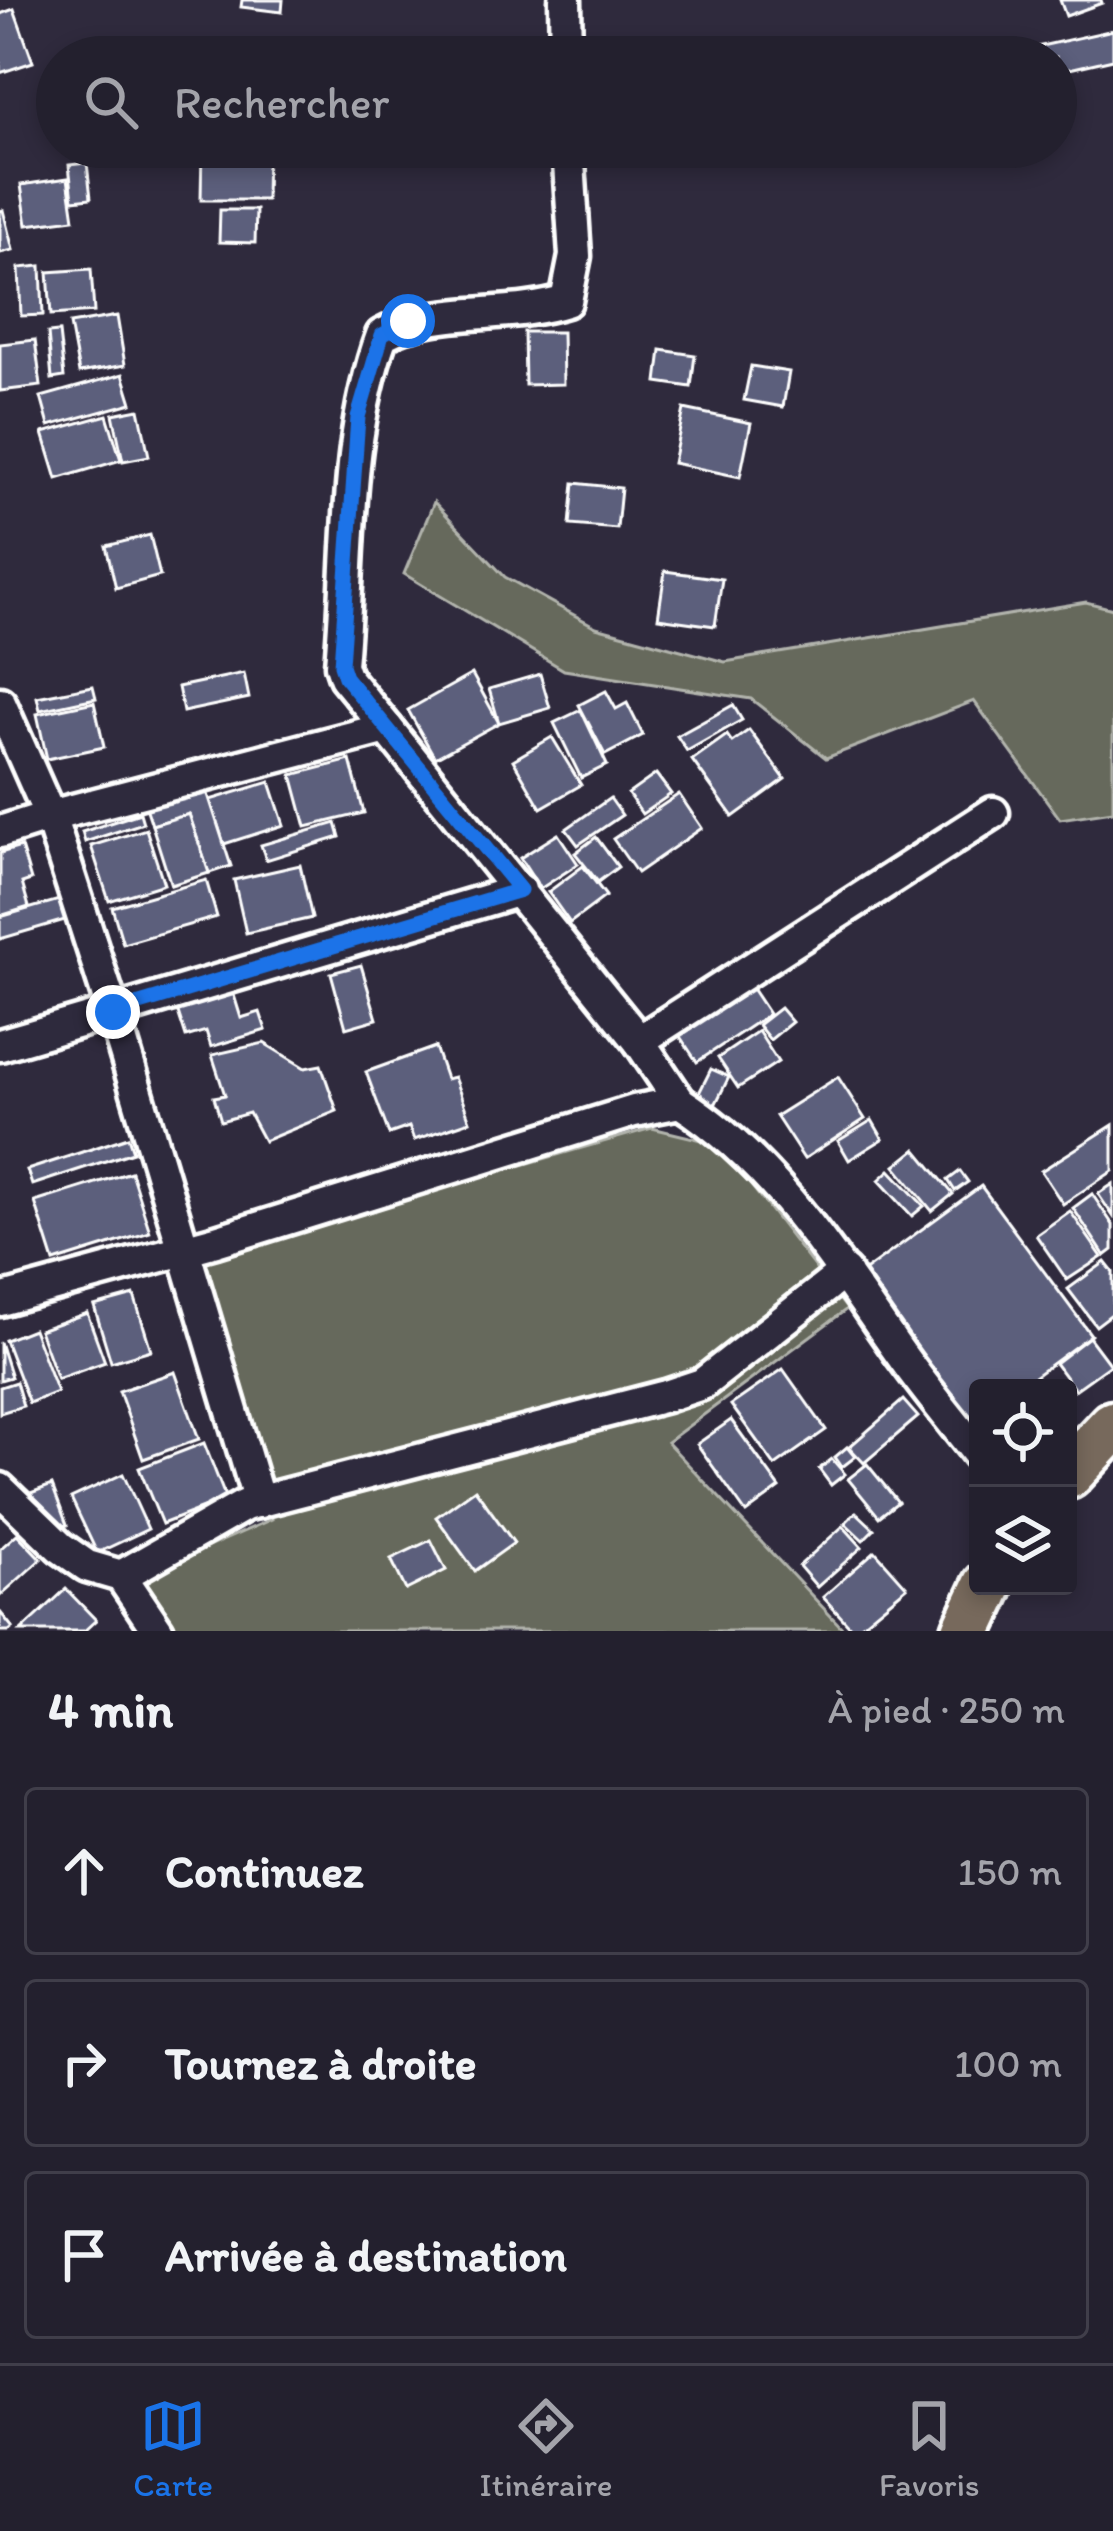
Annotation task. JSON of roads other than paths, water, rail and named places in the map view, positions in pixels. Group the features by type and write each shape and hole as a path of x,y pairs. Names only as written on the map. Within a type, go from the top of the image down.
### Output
{"main road":[{"path":"1077,1464 1113,1426"},
{"path":"967,1631 984,1595"}],"street":[{"path":"565,0 566,36"},
{"path":"569,168 575,256 566,301 538,310 408,321 382,335 358,417 341,665 345,677 639,1041 680,1102 716,1125 757,1162 969,1442"},
{"path":"0,703 50,816 186,1249 259,1502"},
{"path":"0,832 387,728"},
{"path":"639,1041 993,813"},
{"path":"0,1046 520,890"},
{"path":"0,1300 186,1249 634,1111 680,1102"},
{"path":"121,1576 169,1546 259,1502 702,1384 845,1273"},
{"path":"0,1489 60,1547 87,1566 121,1576 158,1631"}]}
